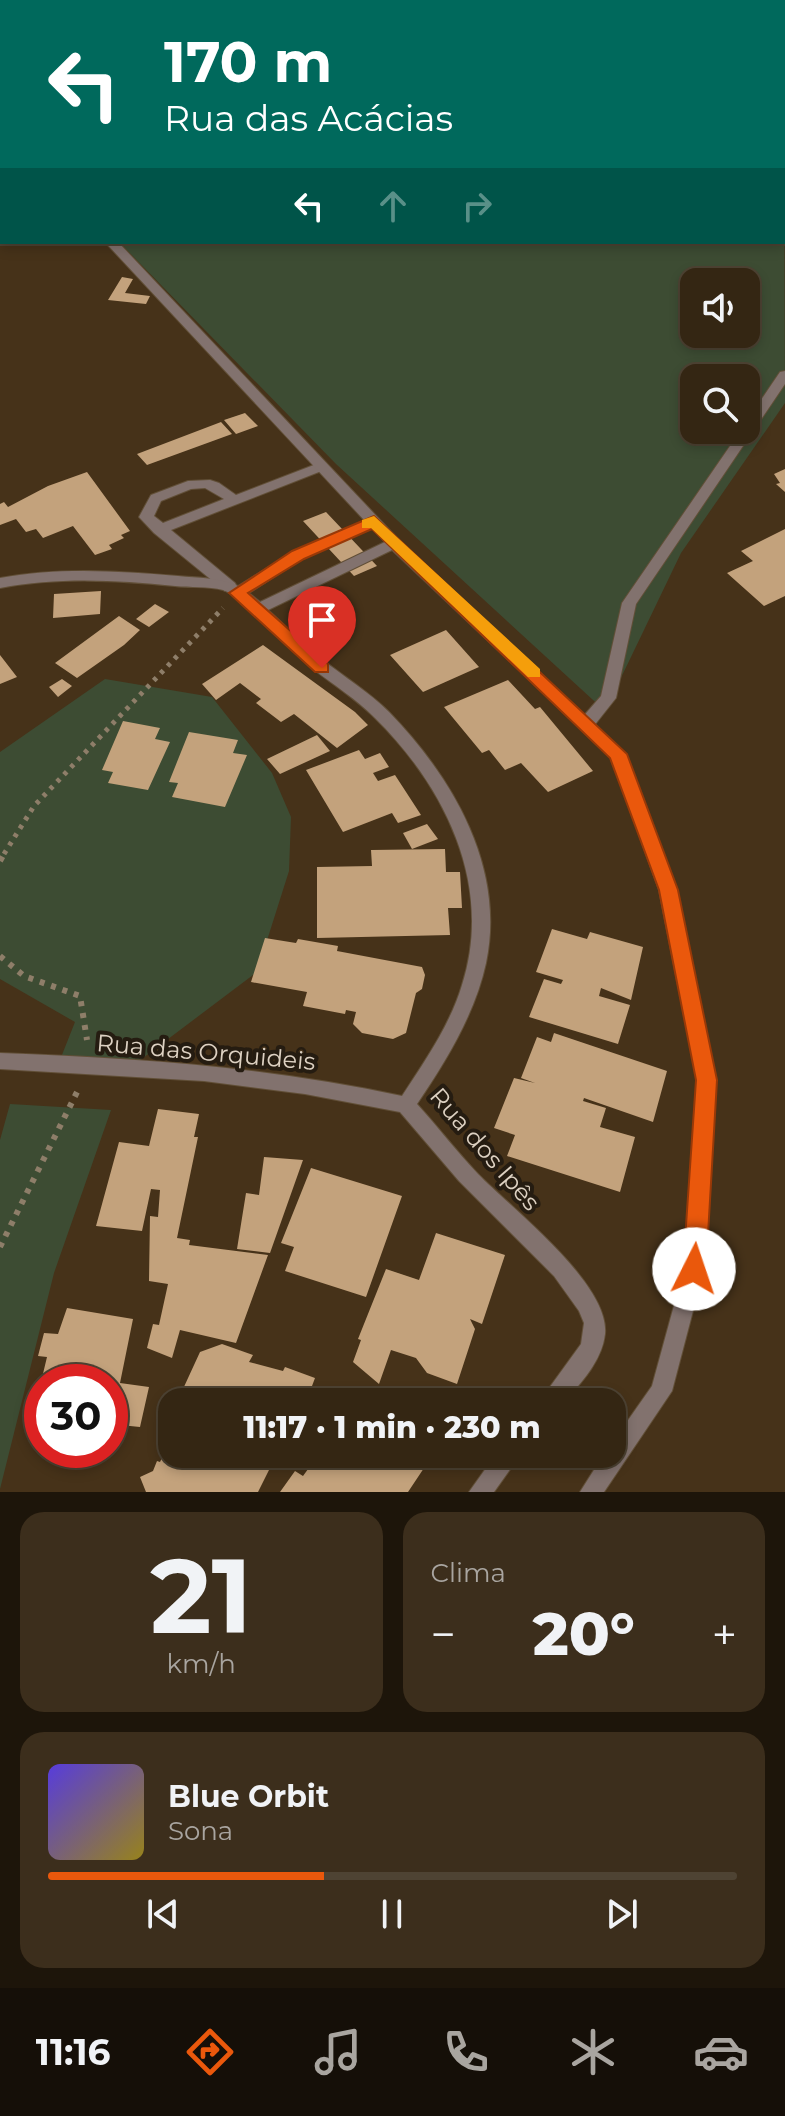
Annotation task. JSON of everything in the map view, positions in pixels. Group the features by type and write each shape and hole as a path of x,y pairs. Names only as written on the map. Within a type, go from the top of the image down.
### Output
{"street":[{"path":"113,244 319,467 394,543 618,754 668,890 706,1080 694,1269 661,1391 591,1492"},
{"path":"587,723 608,698 629,603 661,551 785,375"},
{"path":"234,501 220,486 196,482 156,498 146,517 159,530 234,501 319,467"},
{"path":"0,583 44,573 79,571 234,590 298,555 374,522"},
{"name":"Rua dos Ipês","path":"159,530 380,713 421,759 454,810 471,857 482,939 465,1007 436,1060 406,1105 472,1181 571,1280 588,1308 595,1326 590,1351 561,1388"},
{"path":"257,609 394,543"},
{"name":"Rua das Orquideis","path":"0,1061 236,1074 343,1090 406,1105"},
{"path":"480,1492 499,1468"}],"path":[{"path":"0,861 34,806 234,590"}],"green space":[{"path":"121,244 785,244 785,403 760,439 760,364 680,364 680,444 757,444 681,553 605,711 336,464"},
{"path":"105,679 212,697 272,773 291,817 289,871 257,972 123,1073 56,1070 75,1022 0,979 0,752"},
{"path":"10,1104 111,1110 54,1273 31,1364 24,1364 24,1393 0,1489 0,1140"}],"building":[{"path":"122,277 133,279 125,293 150,296 146,304 108,300"},
{"path":"245,413 258,426 236,434 224,420"},
{"path":"221,422 232,434 147,465 137,454"},
{"path":"785,469 785,492 776,484 780,483 774,474"},
{"path":"87,472 130,531 121,535 124,538 109,545 112,549 95,555 73,526 43,538 36,529 26,532 16,519 0,525 0,504 4,502 8,507 48,486"},
{"path":"326,512 377,566 354,576 303,521"},
{"path":"785,529 785,596 764,606 727,573 753,561 741,551"},
{"path":"101,591 100,614 53,618 54,594"},
{"path":"155,604 169,612 149,627 136,619"},
{"path":"119,616 140,630 124,645 77,678 55,663"},
{"path":"446,630 479,667 423,692 390,655"},
{"path":"263,645 355,712 368,725 337,748 294,714 281,722 256,703 261,699 240,683 216,700 202,684"},
{"path":"0,655 17,677 0,684"},
{"path":"62,679 72,686 58,697 49,687"},
{"path":"508,680 535,709 540,707 593,771 548,792 521,763 505,770 489,750 482,753 444,707"},
{"path":"123,721 160,728 155,739 170,742 148,790 108,783 113,772 102,770"},
{"path":"189,732 238,740 233,753 247,755 225,807 172,797 178,783 169,782"},
{"path":"317,735 330,751 280,774 267,759"},
{"path":"359,750 365,759 380,753 389,767 373,773 378,781 395,775 421,815 398,823 392,813 343,832 306,770"},
{"path":"427,824 438,839 412,849 403,833"},
{"path":"445,849 446,872 460,872 462,908 448,908 450,935 317,938 317,867 372,866 371,850"},
{"path":"552,929 587,939 590,932 643,947 631,1000 601,988 599,996 630,1005 618,1044 529,1017 544,979 561,984 563,980 536,972"},
{"path":"265,938 296,943 298,939 338,946 337,951 422,967 425,975 422,989 416,993 406,1033 393,1039 362,1033 353,1024 356,1012 346,1010 345,1014 303,1006 307,992 251,982"},
{"path":"554,1033 667,1071 653,1122 584,1098 583,1101 606,1108 600,1127 635,1137 620,1192 507,1156 515,1135 494,1128 514,1078 535,1083 521,1078 537,1037 551,1042"},
{"path":"158,1109 199,1114 194,1137 198,1137 177,1238 190,1240 189,1245 268,1255 236,1343 180,1330 172,1358 147,1348 153,1324 159,1325 168,1284 149,1281 150,1216 158,1217 160,1190 151,1189 142,1231 96,1226 119,1142 149,1146"},
{"path":"264,1157 303,1160 270,1253 237,1249 246,1193 259,1195"},
{"path":"311,1168 402,1196 366,1297 285,1271 294,1247 281,1243"},
{"path":"436,1233 505,1255 482,1324 470,1319 475,1329 457,1384 427,1373 416,1358 391,1350 379,1384 353,1362 361,1340 358,1339 386,1269 419,1280"},
{"path":"67,1308 133,1319 124,1364 45,1364 47,1357 38,1356 44,1333 58,1334"},
{"path":"222,1344 253,1355 249,1362 283,1371 285,1367 315,1378 311,1388 183,1388 200,1352"},
{"path":"128,1384 149,1387 140,1427 128,1426"},
{"path":"157,1461 158,1468 270,1468 258,1492 146,1492 140,1477 153,1471"},
{"path":"309,1468 424,1468 408,1492 280,1492 295,1471 303,1476"}],"slow traffic":[{"path":"368,524 374,522 534,673"}],"route":[{"path":"322,668 237,593 298,555 374,522 618,754 668,890 706,1080 694,1269"}]}
